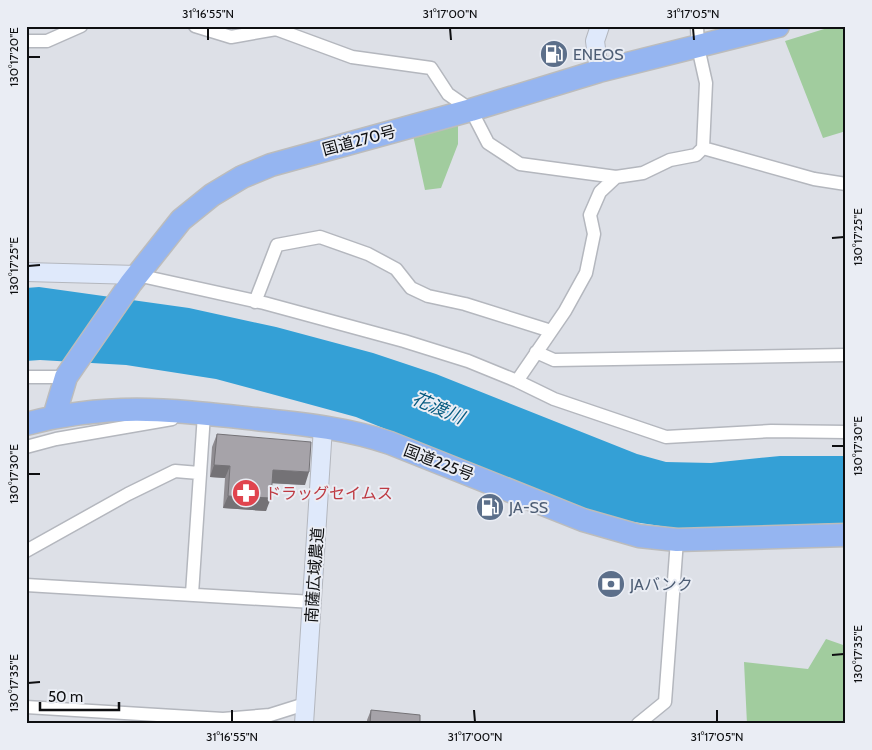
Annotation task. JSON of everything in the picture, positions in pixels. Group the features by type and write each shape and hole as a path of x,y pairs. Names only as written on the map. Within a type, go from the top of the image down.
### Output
{"highway":[{"name":"国道270号","path":"54,417 67,375 134,279 181,220 212,195 242,177 271,165 304,155 471,110 599,71 698,37 778,26"},
{"name":"国道225号","path":"26,424 54,417 113,409 204,414 324,427 369,436 390,443 612,529 639,536 677,540 846,535"}],"street":[{"path":"26,41 47,41 81,26"},
{"path":"195,26 231,37 276,29 352,57 431,68 448,94 471,110 488,143 520,164 616,177 643,173 670,160 696,155 703,148 706,83 698,37"},
{"path":"599,71 595,41 600,26"},
{"path":"703,148 814,179 846,184"},
{"path":"517,381 551,331 586,273 594,234 590,215 600,192 616,177"},
{"path":"255,302 277,245 320,237 368,254 396,268 411,288 428,296 465,304 551,331"},
{"path":"26,272 134,279 255,302 404,341 468,362 517,381 554,400 666,437 771,431 846,432"},
{"path":"536,352 554,360 846,355"},
{"path":"26,376 67,375"},
{"path":"26,447 111,428 204,414 192,594"},
{"name":"南薩広域農道","path":"304,724 324,427"},
{"path":"26,551 128,494 175,471 199,473"},
{"path":"638,724 665,702 677,540"},
{"path":"26,585 313,602"},
{"path":"26,707 223,719 270,715 305,704"}],"green space":[{"path":"834,26 846,26 846,131 823,138 785,41"},
{"path":"458,124 458,144 441,188 425,190 413,135"},
{"path":"826,639 846,646 846,724 747,724 744,662 808,669"}],"water":[{"name":"花渡川","path":"39,287 189,308 276,327 373,353 436,374 637,454 666,462 711,463 780,456 846,456 846,523 680,529 621,520 562,501 356,417 216,379 126,365 40,360 26,361 26,288"}],"building":[{"path":"217,434 311,442 309,472 273,470 271,498 228,496 230,466 214,465"},
{"path":"371,710 420,715 420,724 370,724"}],"place":[{"name":"ENEOS","path":"554,54"},
{"name":"ドラッグセイムス","path":"246,493"},
{"name":"JA-SS","path":"490,507"},
{"name":"JAバンク","path":"611,584"}]}
